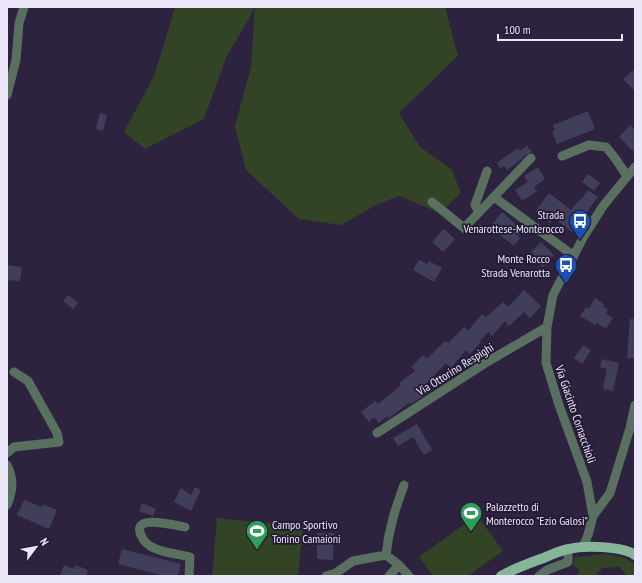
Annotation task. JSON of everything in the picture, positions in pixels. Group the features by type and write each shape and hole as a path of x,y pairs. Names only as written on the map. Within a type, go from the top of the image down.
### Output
{"main road":[{"path":"501,576 511,570 568,549 587,547 623,550 635,555"}],"street":[{"path":"7,95 16,60 18,23 24,7"},
{"path":"562,156 589,145 606,147 627,176"},
{"path":"432,202 464,228 531,158"},
{"name":"Via Giacinto Cornacchioli","path":"587,547 588,535 593,516 587,482 546,363 546,327 553,294 584,236 603,206 635,167"},
{"path":"479,212 475,205 487,171"},
{"path":"494,197 574,256"},
{"name":"Via Ottorino Respighi","path":"377,433 487,362 546,327"},
{"path":"7,453 14,447 59,442 57,433 28,381 14,372"},
{"path":"593,516 610,493 630,428 635,405"},
{"path":"7,465 11,474 12,494 7,505"},
{"path":"386,555 388,534 393,514 404,485"},
{"path":"185,527 163,522 146,523 142,525 140,534 144,541 153,548 190,557 189,576"},
{"path":"539,576 547,570 568,562 568,549"},
{"path":"326,576 336,573 354,561 386,555 399,565 409,576"},
{"path":"389,576 399,565"}],"green space":[{"path":"175,7 445,7 458,56 399,113 420,147 452,170 461,193 440,213 399,196 376,205 341,225 299,219 246,170 235,126 251,67 255,8 226,58 204,119 145,149 124,132 154,76"},
{"name":"Palazzetto di Monterocco \"Ezio Galosi\"","path":"477,515 503,551 468,576 433,576 419,557"},
{"name":"Campo Sportivo Tonino Camaioni","path":"217,518 303,526 298,576 212,576"},
{"path":"606,554 625,558 635,564 635,576 627,576 619,567 602,568 596,576 576,576 580,571 573,565 575,557"}],"building":[{"path":"635,69 635,91 623,79"},
{"path":"588,111 595,129 557,144 552,131 555,130 553,125"},
{"path":"100,113 107,115 103,131 96,129"},
{"path":"630,125 635,129 635,153 619,137"},
{"path":"527,146 532,152 527,154 507,170 504,166 500,168 497,163 518,148 520,151"},
{"path":"538,167 545,179 534,187 537,191 522,201 515,190 528,182 524,176"},
{"path":"588,174 600,183 594,191 582,182"},
{"path":"588,190 598,197 572,232 554,218 550,223 535,212 549,193 571,210"},
{"path":"502,212 523,230 518,236 520,238 514,246 490,227"},
{"path":"444,229 455,239 443,252 432,242"},
{"path":"541,242 554,255 543,267 536,261 538,259 531,252"},
{"path":"419,260 427,264 429,261 442,268 434,282 413,270"},
{"path":"7,265 22,267 20,281 7,280"},
{"path":"524,290 541,306 530,318 524,312 509,326 505,321 492,336 488,332 470,354 466,350 451,368 446,363 423,387 428,393 411,404 409,403 389,418 387,416 379,423 374,417 369,422 361,412 375,401 378,404 401,385 399,383 415,371 411,367 423,355 427,359 445,341 448,343 464,327 468,331 482,314 486,317 503,302 508,307"},
{"path":"68,295 78,303 73,309 63,301"},
{"path":"595,298 604,304 603,306 608,310 606,314 613,318 606,329 597,323 595,325 580,316 586,307 589,309"},
{"path":"630,319 635,319 635,358 627,358"},
{"path":"583,345 591,350 582,364 574,358"},
{"path":"602,359 619,363 613,391 603,389 607,369 600,367"},
{"path":"417,424 432,450 424,455 413,437 398,446 393,438"},
{"path":"195,487 201,490 191,511 174,502 181,488 191,495"},
{"path":"24,500 42,507 43,504 57,510 49,529 17,515"},
{"path":"142,503 156,509 153,516 139,511"},
{"path":"317,533 334,533 333,560 317,559"},
{"path":"122,549 181,564 178,576 165,576 118,564"},
{"path":"64,565 74,569 75,565 88,570 86,576 60,576"}],"place":[{"name":"Strada Venarottese-Monterocco","path":"580,240"},
{"name":"Monte Rocco Strada Venarotta","path":"566,284"},
{"name":"Palazzetto di Monterocco \"Ezio Galosi\"","path":"471,532"},
{"name":"Campo Sportivo Tonino Camaioni","path":"257,550"}]}
